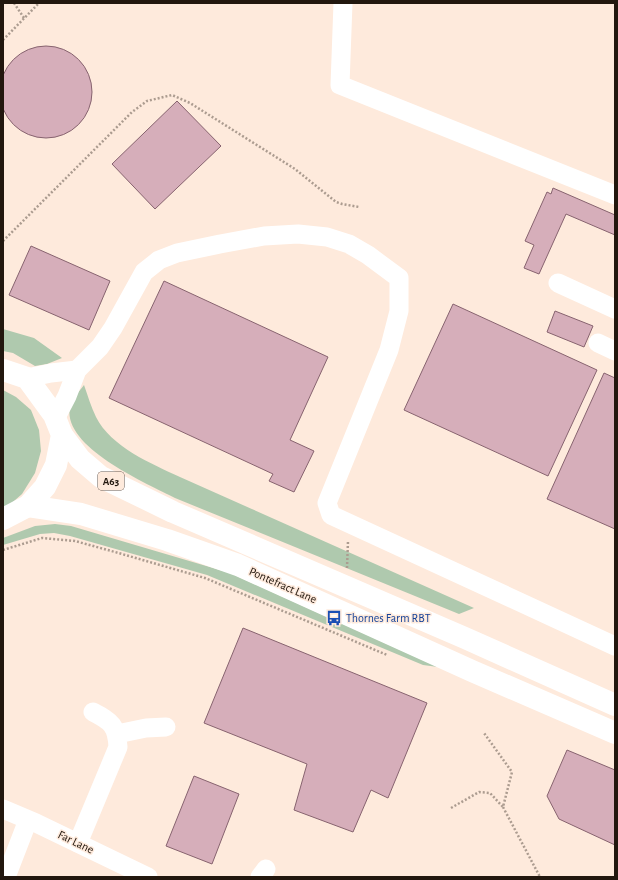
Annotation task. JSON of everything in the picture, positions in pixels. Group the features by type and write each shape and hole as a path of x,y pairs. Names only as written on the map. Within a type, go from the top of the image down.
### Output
{"highway":[{"path":"3,370 27,378"},
{"name":"A63","path":"27,378 58,427"},
{"path":"3,519 28,506 45,487 56,465 58,427"},
{"name":"Pontefract Lane","path":"58,427 80,460 101,477 173,512 478,643 615,706"},
{"name":"Pontefract Lane","path":"28,506 81,514 167,540 238,565 472,671 615,733"}],"lane":[{"path":"342,3 340,84 615,195"},
{"path":"58,427 67,396 77,370 100,347 113,328 144,272 159,260 177,253 264,236 298,234 328,237 349,244 399,278 399,311 389,350 327,503 331,515 615,646"},
{"path":"570,283 615,309"},
{"path":"27,378 77,370"},
{"path":"78,843 118,746 117,734 112,724 93,712"},
{"path":"117,734 146,728 166,727"},
{"name":"Far Lane","path":"3,810 78,843 148,877"},
{"path":"6,877 28,820"}],"path":[{"path":"14,3 24,18"},
{"path":"3,40 39,3"},
{"path":"3,241 132,112 147,100 172,95 190,103 295,169 336,202 359,207"},
{"path":"346,587 349,523"},
{"path":"3,550 42,538 75,541 115,552 205,578 391,657"},
{"path":"484,733 512,772 503,808"},
{"path":"451,808 479,792 490,793 503,808 540,877"}],"green space":[{"path":"3,329 34,338 62,358 47,364 35,366 13,353 3,351"},
{"path":"84,385 94,413 103,428 122,446 145,460 474,608 459,614 175,498 127,473 108,462 92,449 79,436 71,421 71,403"},
{"path":"3,390 16,397 31,410 39,430 41,451 35,473 22,494 6,508 3,508"},
{"path":"55,524 71,526 230,573 438,667 423,665 207,575 70,536 54,533 40,534 3,545 3,538 35,526"}],"building":[{"path":"46,46 64,49 79,59 89,74 92,92 89,110 79,125 64,135 46,138 28,135 13,125 3,110 0,92 3,74 13,59 28,49"},
{"path":"177,101 221,146 155,209 112,164"},
{"path":"553,188 615,215 615,235 566,214 539,274 524,268 534,245 525,241 547,192 551,194"},
{"path":"31,246 110,281 89,330 9,295"},
{"path":"164,281 328,357 290,440 314,451 294,492 269,481 273,474 109,398"},
{"path":"453,304 597,370 548,476 404,410"},
{"path":"555,311 593,326 584,347 547,332"},
{"path":"604,373 615,378 615,529 547,499"},
{"path":"243,628 427,703 388,798 371,790 353,832 294,810 307,764 204,723"},
{"path":"567,750 615,770 615,845 559,819 547,796"},
{"path":"194,776 239,794 212,864 166,846"}],"place":[{"name":"Thornes Farm RBT","path":"334,618"}]}
